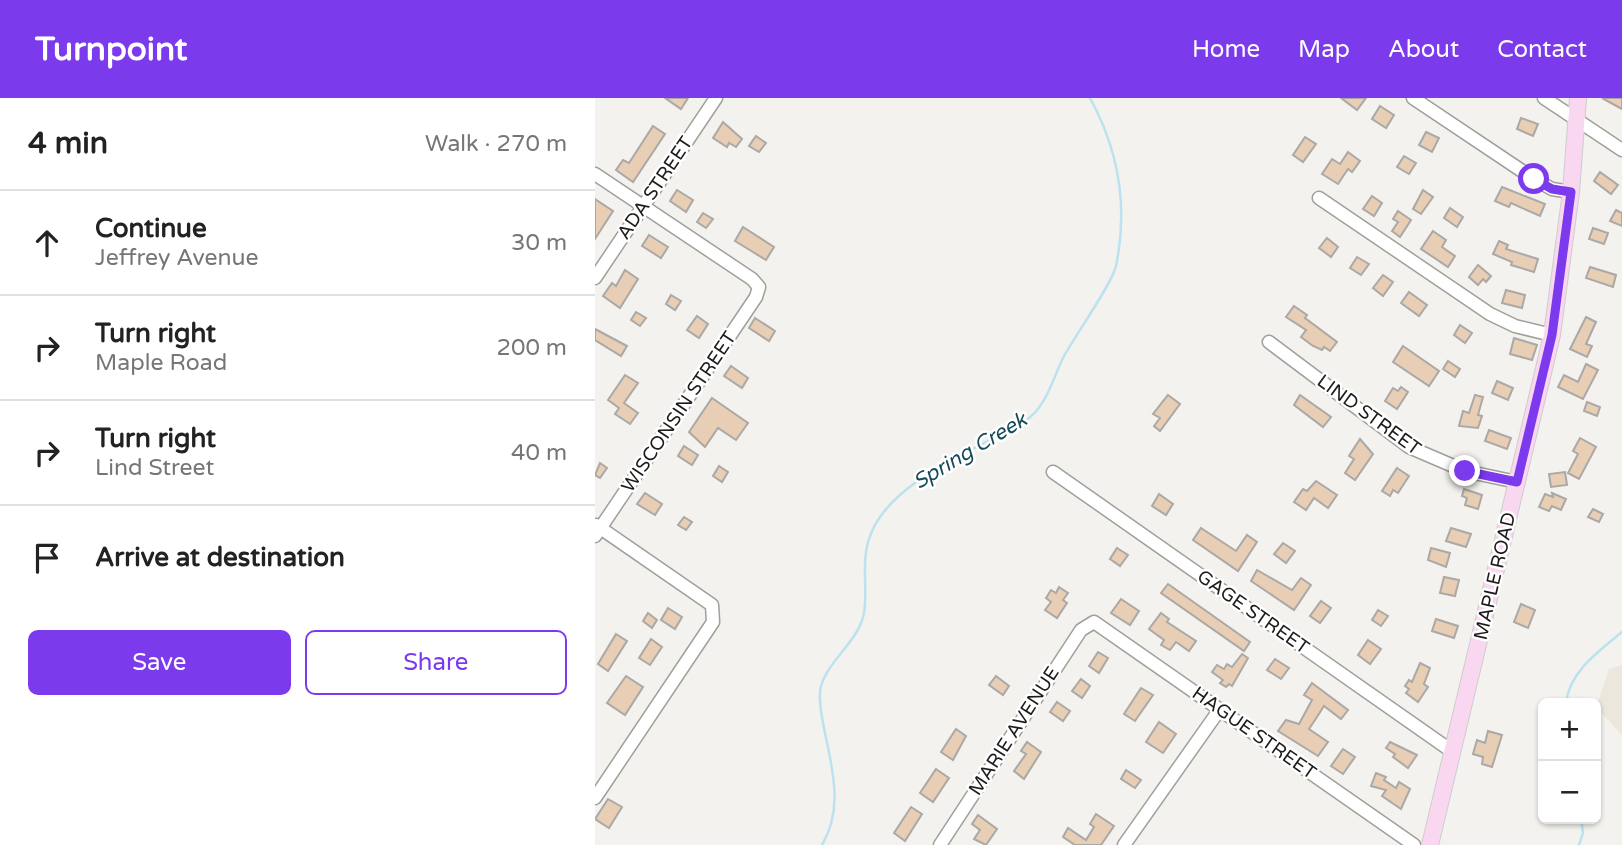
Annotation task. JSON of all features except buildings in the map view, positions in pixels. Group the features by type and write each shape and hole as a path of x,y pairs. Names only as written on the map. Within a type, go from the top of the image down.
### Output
{"main road":[{"name":"MAPLE ROAD","path":"1430,845 1552,335 1571,192 1578,98"}],"street":[{"name":"ADA STREET","path":"595,278 716,98"},
{"path":"1413,98 1534,179 1552,189 1571,192"},
{"path":"1544,98 1622,150"},
{"path":"595,174 643,206"},
{"path":"1319,198 1490,314 1515,326 1552,335"},
{"name":"WISCONSIN STREET","path":"597,529 757,297 758,287 752,279 643,206"},
{"name":"LIND STREET","path":"1269,342 1409,447 1465,471 1517,482"},
{"name":"GAGE STREET","path":"1053,472 1453,752"},
{"path":"595,798 713,622 715,614 712,605 597,529"},
{"name":"HAGUE STREET","path":"1094,622 1414,845"},
{"name":"MARIE AVENUE","path":"940,845 1081,630 1094,622"},
{"path":"1123,845 1220,709"}],"shaded area":[{"path":"1622,665 1622,735 1601,712 1599,698 1609,669"}],"waterway":[{"name":"Spring Creek","path":"822,845 829,830 835,800 820,690 830,667 861,623 865,604 867,548 879,518 894,500 936,469 1032,415 1044,401 1063,358 1108,285 1116,266 1121,223 1118,180 1108,138 1090,98"},
{"path":"1567,698 1579,672 1622,632"},
{"path":"1579,845 1583,833 1582,824"}],"route":[{"path":"1465,471 1517,482 1552,335 1571,192 1552,189 1534,179"}]}
